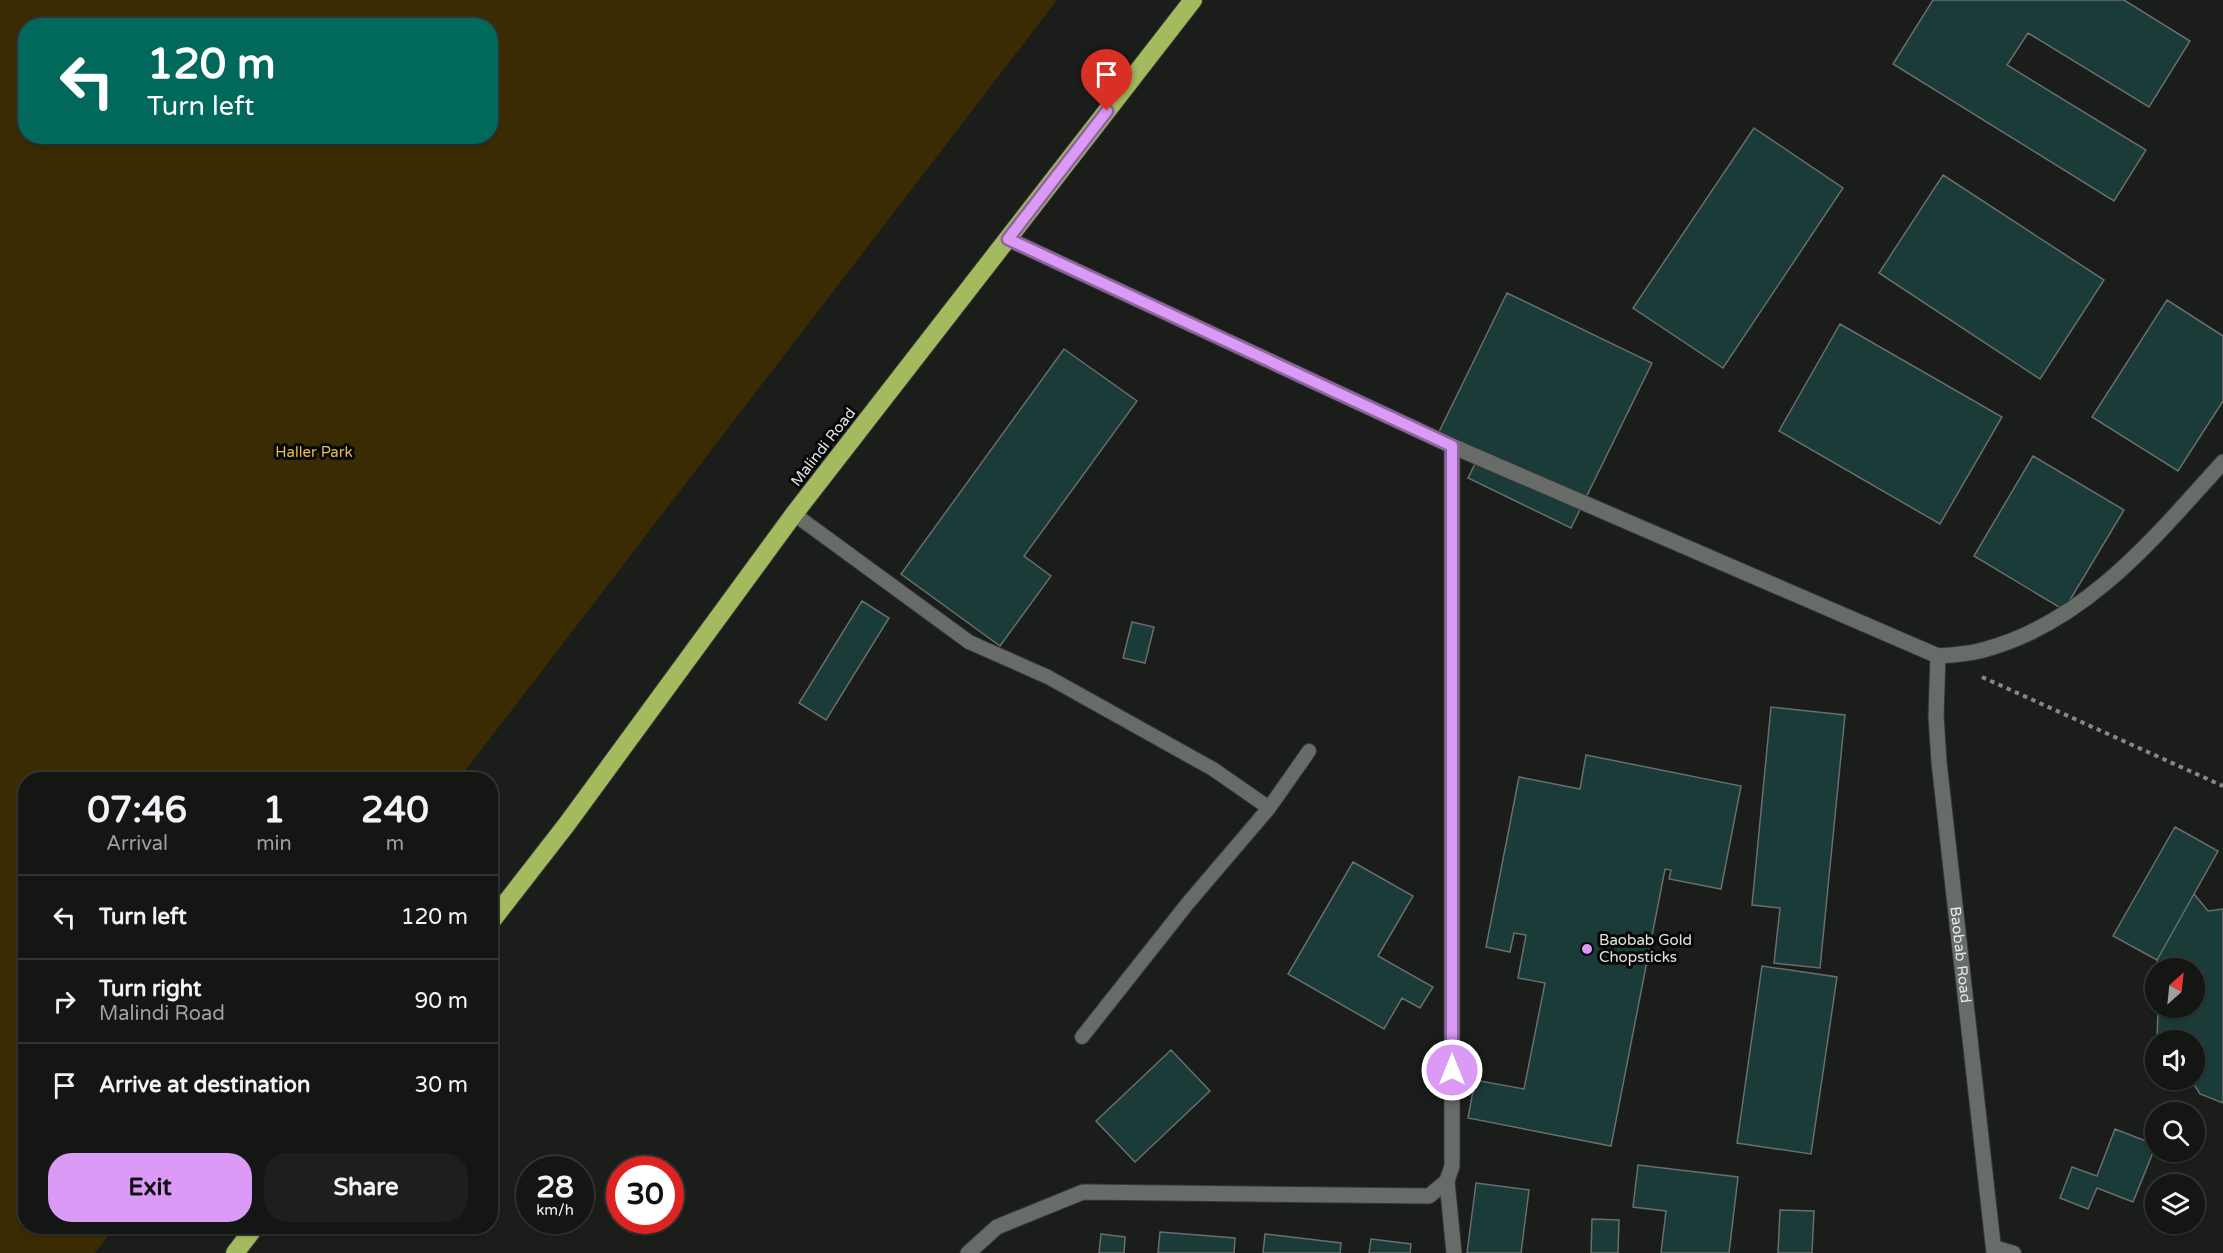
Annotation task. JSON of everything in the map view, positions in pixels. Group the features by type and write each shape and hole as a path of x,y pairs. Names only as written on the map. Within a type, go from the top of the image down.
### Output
{"highway":[{"name":"Malindi Road","path":"498,913 567,824 794,514 1193,0"},
{"path":"235,1253 250,1234"}],"street":[{"path":"1008,239 1452,446 1938,656 1982,651 2019,638 2046,624 2103,587 2148,545 2223,462"},
{"path":"968,1253 997,1227 1083,1192 1429,1196 1446,1181 1452,1166 1452,446"},
{"name":"Baobab Road","path":"1938,656 1936,716 1939,762 1994,1250"},
{"path":"1446,1181 1454,1253"}],"lane":[{"path":"794,514 969,642 1048,677 1213,769 1269,808"},
{"path":"1083,1037 1188,903 1269,808 1309,751"},
{"path":"1994,1250 2014,1253"}],"path":[{"path":"1980,676 2223,786"}],"green space":[{"name":"Haller Park","path":"0,0 1057,0 464,772 18,772 18,1234 110,1234 95,1253 0,1253"}],"building":[{"path":"1933,0 2124,0 2190,41 2149,107 2028,33 2007,65 2146,150 2114,201 1893,64"},
{"path":"1754,128 1843,188 1723,368 1633,308"},
{"path":"1943,175 2104,280 2040,379 1879,273"},
{"path":"1507,293 1652,363 1571,528 1468,478 1480,454 1438,434"},
{"path":"2167,300 2223,336 2223,401 2178,471 2092,417"},
{"path":"1840,324 2002,417 1940,524 1779,431"},
{"path":"1064,349 1137,401 1024,556 1051,576 1000,646 901,574"},
{"path":"2033,456 2124,510 2064,610 1974,556"},
{"path":"862,601 889,618 826,720 799,703"},
{"path":"1132,622 1154,627 1145,663 1123,658"},
{"path":"1771,707 1845,715 1820,968 1774,963 1780,908 1752,905"},
{"name":"Baobab Gold Chopsticks","path":"1586,755 1741,786 1721,889 1669,879 1671,870 1665,869 1611,1146 1468,1118 1475,1080 1524,1089 1545,983 1518,978 1526,935 1514,933 1510,952 1486,947 1519,777 1580,789"},
{"path":"2175,827 2218,851 2158,958 2153,958 2113,936"},
{"path":"1353,862 1413,896 1378,956 1433,987 1420,1008 1402,998 1384,1029 1288,974"},
{"path":"2194,894 2208,911 2223,909 2223,1103 2200,1094 2197,1090 2205,1090 2205,1030 2157,1030 2158,1018 2205,1018 2205,958 2158,958"},
{"path":"1762,966 1837,977 1811,1154 1737,1143"},
{"path":"1171,1050 1210,1091 1135,1162 1096,1121"},
{"path":"2115,1129 2145,1141 2145,1162 2149,1162 2133,1202 2097,1188 2088,1209 2060,1198 2072,1167 2097,1176"},
{"path":"1638,1165 1738,1177 1729,1253 1661,1253 1666,1211 1633,1207"},
{"path":"1476,1183 1529,1190 1521,1253 1467,1253"},
{"path":"1780,1210 1814,1211 1812,1253 1778,1253"},
{"path":"1592,1219 1619,1220 1618,1253 1591,1253"},
{"path":"1160,1232 1235,1238 1234,1253 1158,1253"},
{"path":"1101,1234 1125,1237 1124,1253 1099,1253"},
{"path":"1265,1234 1341,1243 1340,1253 1263,1253"},
{"path":"1371,1239 1411,1244 1410,1253 1369,1253"}],"place":[{"name":"Baobab Gold Chopsticks","path":"1587,949"}],"route":[{"path":"1107,111 1008,239 1452,446 1452,1070"}]}
